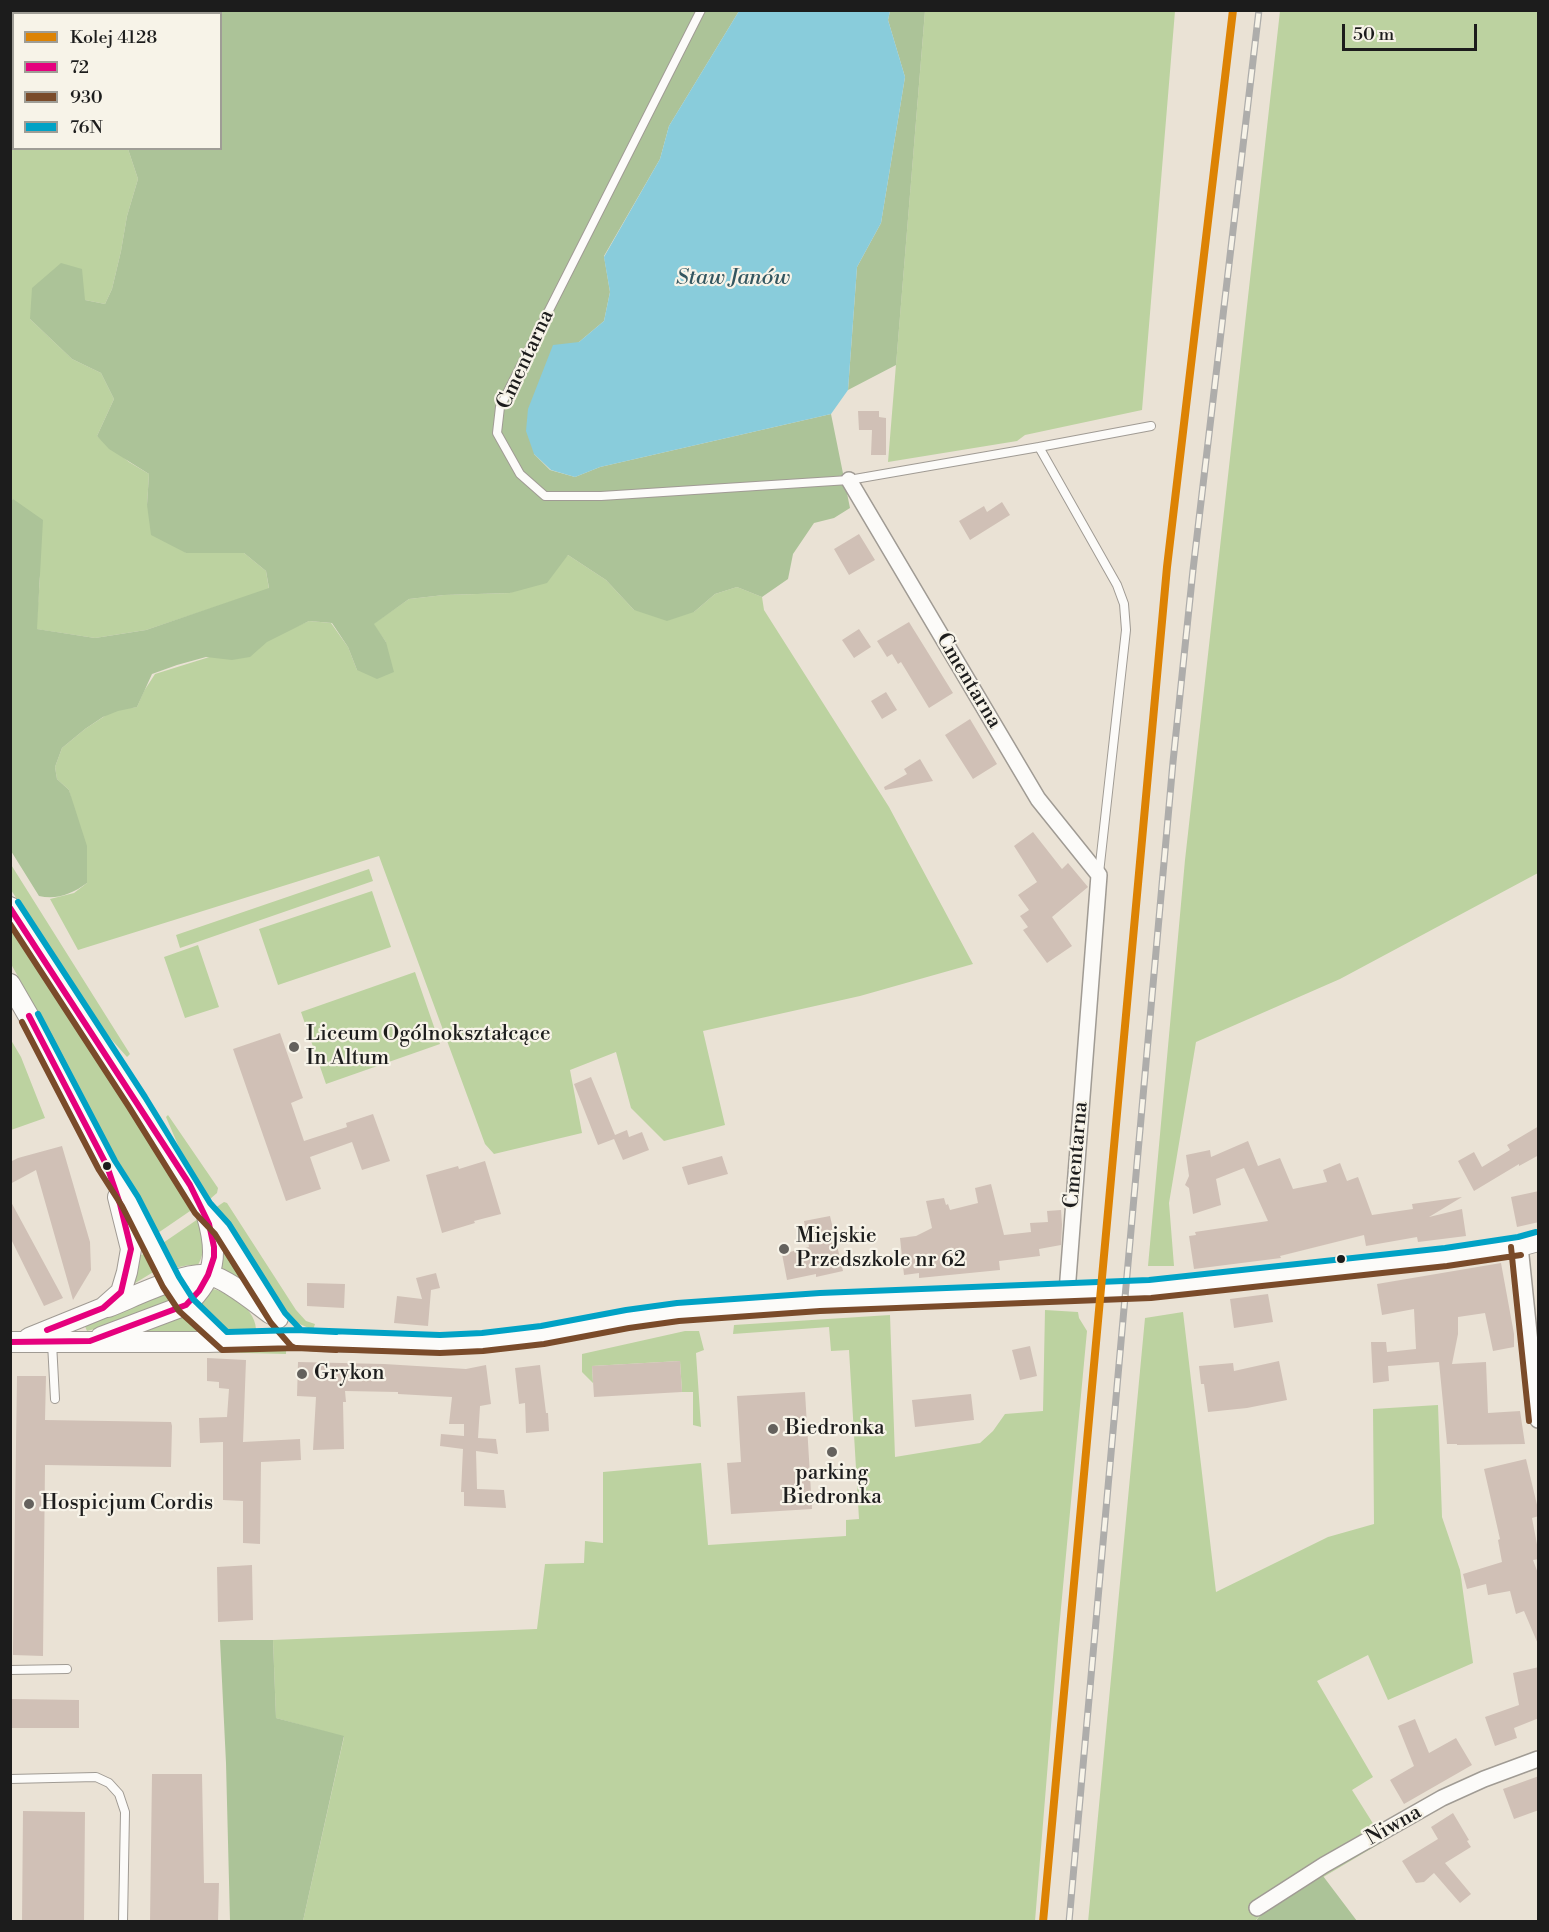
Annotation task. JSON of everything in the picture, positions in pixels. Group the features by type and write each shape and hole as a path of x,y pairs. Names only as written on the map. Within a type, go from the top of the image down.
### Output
{"street":[{"name":"Cmentarna","path":"849,480 1038,799 1099,875 1067,1292"},
{"path":"10,907 205,1211 222,1229 278,1318 297,1339"},
{"path":"10,984 43,1041 107,1166 130,1202 171,1282 196,1317 224,1341"},
{"path":"103,1308 121,1292 131,1249 120,1204 107,1166"},
{"path":"90,1341 186,1305 195,1296 209,1275 213,1258 213,1239 205,1211"},
{"path":"15,1342 297,1339 440,1344 483,1342 542,1335 678,1312 820,1302 1150,1289 1446,1257 1529,1244 1539,1420"},
{"path":"15,1342 171,1282 209,1275 241,1291 278,1318"},
{"name":"Niwna","path":"1257,1908 1324,1865 1442,1798 1484,1779 1539,1759"}],"lane":[{"name":"Cmentarna","path":"701,10 500,407 497,433 520,474 545,496 601,496 849,480 1151,426"},
{"name":"Cmentarna","path":"1039,447 1117,585 1124,604 1126,630 1099,875"},
{"path":"52,1341 55,1399"},
{"path":"10,1670 67,1669"},
{"path":"10,1779 96,1777 109,1783 118,1794 125,1812 123,1922"}],"green space":[{"path":"11,11 739,11 669,126 660,159 604,256 610,292 604,321 579,342 534,454 550,470 575,477 600,467 831,414 850,508 834,518 814,523 793,554 788,579 762,597 737,587 715,594 694,612 667,621 634,610 606,580 568,555 547,583 510,593 444,595 409,599 374,624 386,642 394,672 377,679 357,670 348,647 332,623 309,621 267,642 250,657 232,660 206,657 152,674 137,707 103,717 62,748 55,767 57,779 69,790 87,846 87,883 64,895 39,896 11,851 11,500 13,499 43,520 37,629 95,638 146,630 269,588 266,571 244,553 186,553 151,535 147,505 149,474 109,449 97,436 114,399 101,373 72,359 30,319 32,288 61,263 82,269 85,300 105,304 112,289 127,216 138,179 128,150 222,150 222,12 12,12 11,66"},
{"path":"890,11 925,11 896,365 848,390 857,267 881,223 905,77 888,20"},
{"path":"925,11 1175,11 1142,410 1025,435 1017,441 888,462"},
{"path":"1280,11 1538,11 1538,873 1340,979 1196,1042 1169,1203 1174,1266 1148,1266 1185,860"},
{"path":"10,66 12,66 12,150 128,150 138,179 127,216 112,289 105,304 85,300 30,319 72,359 101,373 114,399 97,436 129,462 149,474 147,505 186,553 244,553 266,571 269,589 146,630 95,638 36,629 40,578 13,499 10,500"},
{"path":"568,555 606,580 634,610 694,612 715,594 737,587 762,597 764,610 889,807 973,964 860,996 703,1031 725,1125 664,1141 631,1108 616,1052 570,1070 582,1133 494,1154 485,1144 379,856 78,950 50,899 74,893 87,883 86,860 69,790 57,779 55,767 62,748 85,729 114,710 137,707 155,674 270,638 309,621 331,623 348,647 357,670 386,642 373,624 409,599 444,595 510,593"},
{"path":"10,863 130,1054 127,1057 96,1022 11,890"},
{"path":"369,869 373,881 180,948 176,935"},
{"path":"372,891 391,947 278,985 259,929"},
{"path":"10,925 193,1209 155,1235 11,964"},
{"path":"198,945 219,1007 185,1018 164,957"},
{"path":"415,972 440,1044 326,1084 301,1012"},
{"path":"11,1040 21,1057 45,1118 11,1130"},
{"path":"168,1115 218,1188 217,1193 210,1199 184,1159 166,1117"},
{"path":"224,1202 227,1203 296,1310 306,1321 315,1324 313,1330 284,1314 215,1208"},
{"path":"198,1219 204,1242 201,1260 198,1265 174,1268 160,1245"},
{"path":"222,1244 249,1284 219,1274"},
{"path":"148,1253 155,1271 132,1285 137,1256"},
{"path":"209,1288 225,1293 241,1303 252,1316 256,1333 229,1333 196,1306"},
{"path":"167,1291 173,1299 110,1325 87,1331 84,1324"},
{"path":"1045,1310 1078,1312 1087,1331 1035,1921 303,1921 344,1737 276,1718 273,1640 537,1629 545,1564 584,1563 585,1541 603,1543 603,1472 701,1463 708,1545 846,1536 846,1520 859,1519 849,1350 831,1351 829,1327 733,1334 734,1325 890,1315 895,1457 980,1443 993,1431 1005,1414 1043,1411"},
{"path":"1183,1312 1216,1592 1328,1537 1374,1524 1373,1409 1438,1405 1442,1517 1460,1570 1473,1663 1388,1700 1368,1655 1317,1681 1373,1777 1352,1790 1384,1841 1261,1914 1255,1921 1088,1922 1145,1318"},
{"path":"182,1315 202,1333 133,1332"},
{"path":"685,1331 699,1331 704,1350 696,1353 701,1427 693,1425 693,1392 682,1392 680,1361 592,1366 593,1383 582,1372 582,1354"},
{"path":"209,1348 286,1350 286,1354 209,1352"},
{"path":"220,1640 273,1640 276,1718 344,1736 303,1921 230,1921"},
{"path":"1323,1876 1357,1921 1255,1922 1261,1914"}],"water":[{"name":"Staw Janów","path":"739,11 890,11 888,20 905,77 881,223 857,267 848,390 831,414 600,467 575,477 551,470 534,454 526,431 528,409 553,345 579,342 604,321 610,292 604,257 660,159 669,126"}],"building":[{"path":"858,411 879,411 879,417 886,418 886,455 871,455 872,430 859,430"},
{"path":"1002,502 1010,515 970,540 959,521 984,506 987,512"},
{"path":"859,534 875,560 849,575 834,549"},
{"path":"909,622 953,693 929,708 901,662 898,664 892,654 887,657 877,641"},
{"path":"859,629 871,647 854,658 842,640"},
{"path":"886,692 897,710 882,719 871,701"},
{"path":"970,719 997,764 973,779 945,735"},
{"path":"920,759 933,781 885,790 884,787 907,774 904,769"},
{"path":"1033,832 1062,869 1068,863 1088,887 1052,917 1072,946 1047,963 1023,930 1028,927 1020,916 1029,910 1018,895 1037,882 1014,846"},
{"path":"280,1033 303,1098 291,1103 304,1141 347,1127 346,1123 373,1114 390,1161 362,1170 352,1142 310,1157 321,1189 286,1201 233,1049"},
{"path":"591,1077 615,1135 627,1130 629,1137 642,1132 649,1150 623,1160 614,1139 598,1145 574,1084"},
{"path":"1539,1126 1539,1155 1519,1166 1519,1164 1474,1191 1458,1161 1474,1152 1482,1167 1510,1150 1507,1145"},
{"path":"1248,1141 1258,1166 1280,1158 1293,1189 1327,1182 1323,1170 1340,1163 1347,1181 1358,1177 1372,1215 1413,1209 1412,1204 1462,1197 1429,1217 1462,1209 1466,1236 1418,1242 1417,1237 1366,1246 1364,1235 1280,1256 1281,1258 1194,1269 1189,1236 1196,1235 1195,1232 1268,1221 1244,1168 1216,1179 1221,1205 1193,1214 1189,1188 1185,1185 1189,1176 1186,1155 1210,1150 1211,1157"},
{"path":"62,1146 90,1242 91,1270 73,1300 36,1170 10,1184 10,1162"},
{"path":"722,1156 728,1174 688,1185 682,1167"},
{"path":"485,1161 501,1214 442,1233 426,1175"},
{"path":"991,1184 1004,1235 1031,1232 1030,1223 1048,1222 1047,1211 1061,1210 1061,1245 1039,1249 1040,1256 999,1261 1000,1270 919,1278 919,1273 904,1275 900,1238 916,1236 932,1228 926,1201 944,1198 950,1210 978,1203 975,1188"},
{"path":"1539,1191 1539,1222 1517,1227 1511,1197"},
{"path":"10,1200 63,1298 44,1306 10,1237"},
{"path":"830,1216 843,1271 787,1280 782,1254 809,1247 804,1221"},
{"path":"1501,1263 1514,1334 1514,1347 1493,1351 1485,1313 1458,1317 1458,1334 1452,1364 1486,1362 1488,1413 1520,1411 1525,1444 1447,1444 1439,1362 1388,1366 1389,1381 1373,1383 1371,1342 1386,1342 1387,1352 1416,1349 1414,1309 1382,1315 1377,1284"},
{"path":"436,1273 440,1288 431,1290 428,1326 394,1323 397,1296 422,1299 416,1278"},
{"path":"307,1283 345,1284 344,1308 307,1306"},
{"path":"1268,1294 1273,1322 1234,1328 1230,1299"},
{"path":"1030,1346 1037,1376 1020,1380 1012,1350"},
{"path":"207,1358 246,1360 243,1442 300,1439 301,1460 261,1462 260,1544 243,1543 243,1501 223,1500 223,1442 200,1443 199,1418 227,1417 229,1389 219,1388 219,1382 207,1381"},
{"path":"680,1361 682,1392 594,1397 592,1366"},
{"path":"1279,1361 1287,1400 1247,1408 1208,1412 1199,1366 1233,1363 1234,1371"},
{"path":"298,1362 466,1369 486,1365 491,1404 480,1406 478,1438 496,1439 498,1454 476,1451 477,1489 504,1490 506,1508 464,1506 464,1492 461,1492 463,1449 440,1446 441,1434 464,1436 464,1424 449,1424 452,1397 398,1394 398,1392 345,1391 346,1402 343,1402 344,1449 313,1450 316,1397 297,1396"},
{"path":"540,1365 549,1431 526,1433 525,1403 519,1404 515,1368"},
{"path":"17,1376 46,1376 45,1420 171,1422 172,1426 171,1467 45,1465 43,1656 13,1655"},
{"name":"Biedronka","path":"805,1392 812,1509 731,1514 727,1463 741,1462 737,1396"},
{"path":"971,1394 974,1420 915,1427 912,1400"},
{"path":"1526,1459 1539,1513 1539,1516 1532,1518 1539,1555 1539,1559 1533,1560 1539,1576 1538,1644 1524,1611 1516,1614 1510,1591 1488,1595 1486,1584 1467,1589 1463,1574 1502,1562 1498,1540 1500,1539 1484,1469"},
{"path":"252,1565 253,1620 218,1622 217,1567"},
{"path":"1539,1667 1539,1718 1514,1728 1517,1738 1495,1746 1485,1717 1519,1705 1513,1673"},
{"path":"12,1699 79,1700 79,1728 12,1728"},
{"path":"1415,1719 1429,1753 1456,1738 1472,1765 1404,1804 1390,1780 1414,1766 1398,1726"},
{"path":"152,1774 202,1774 204,1883 219,1883 218,1922 150,1922"},
{"path":"1539,1776 1539,1810 1514,1819 1503,1789"},
{"path":"23,1811 85,1812 84,1922 22,1922"},
{"path":"1453,1813 1471,1847 1445,1863 1471,1894 1460,1903 1434,1873 1424,1882 1416,1883 1402,1861 1438,1839 1431,1827"}],"railway":[{"path":"1069,1922 1173,762 1193,570 1259,10"}],"rail line":[{"name":"4128","path":"1043,1922 1167,567 1233,10"}],"transit line":[{"name":"76N","path":"18,902 145,1097 210,1203 229,1224 285,1313 301,1330 440,1335 482,1333 541,1326 677,1303 820,1293 1149,1280 1445,1248 1518,1237 1536,1232"},
{"name":"72","path":"10,908 190,1185 209,1224 214,1247 214,1257 208,1275 199,1291 186,1305 90,1341 10,1342"},
{"name":"930","path":"10,924 195,1213 215,1234 271,1323 295,1348 440,1353 483,1351 544,1344 679,1321 820,1311 1151,1298 1447,1266 1521,1255"},
{"name":"76N","path":"38,1014 115,1161 138,1197 179,1277 193,1299 227,1332 297,1330 336,1332"},
{"name":"72","path":"29,1016 107,1166 120,1204 131,1249 121,1292 103,1308 47,1330"},
{"name":"930","path":"22,1022 99,1170 122,1206 163,1287 179,1311 222,1350 297,1348 336,1350"},
{"name":"930","path":"1511,1247 1529,1421"}],"place":[{"name":"Liceum Ogólnokształcące In Altum","path":"294,1047"},
{"name":"Miejskie Przedszkole nr 62","path":"784,1249"},
{"name":"Grykon","path":"302,1374"},
{"name":"Biedronka","path":"773,1429"},
{"name":"parking Biedronka","path":"832,1452"},
{"name":"Hospicjum Cordis","path":"29,1504"}]}
